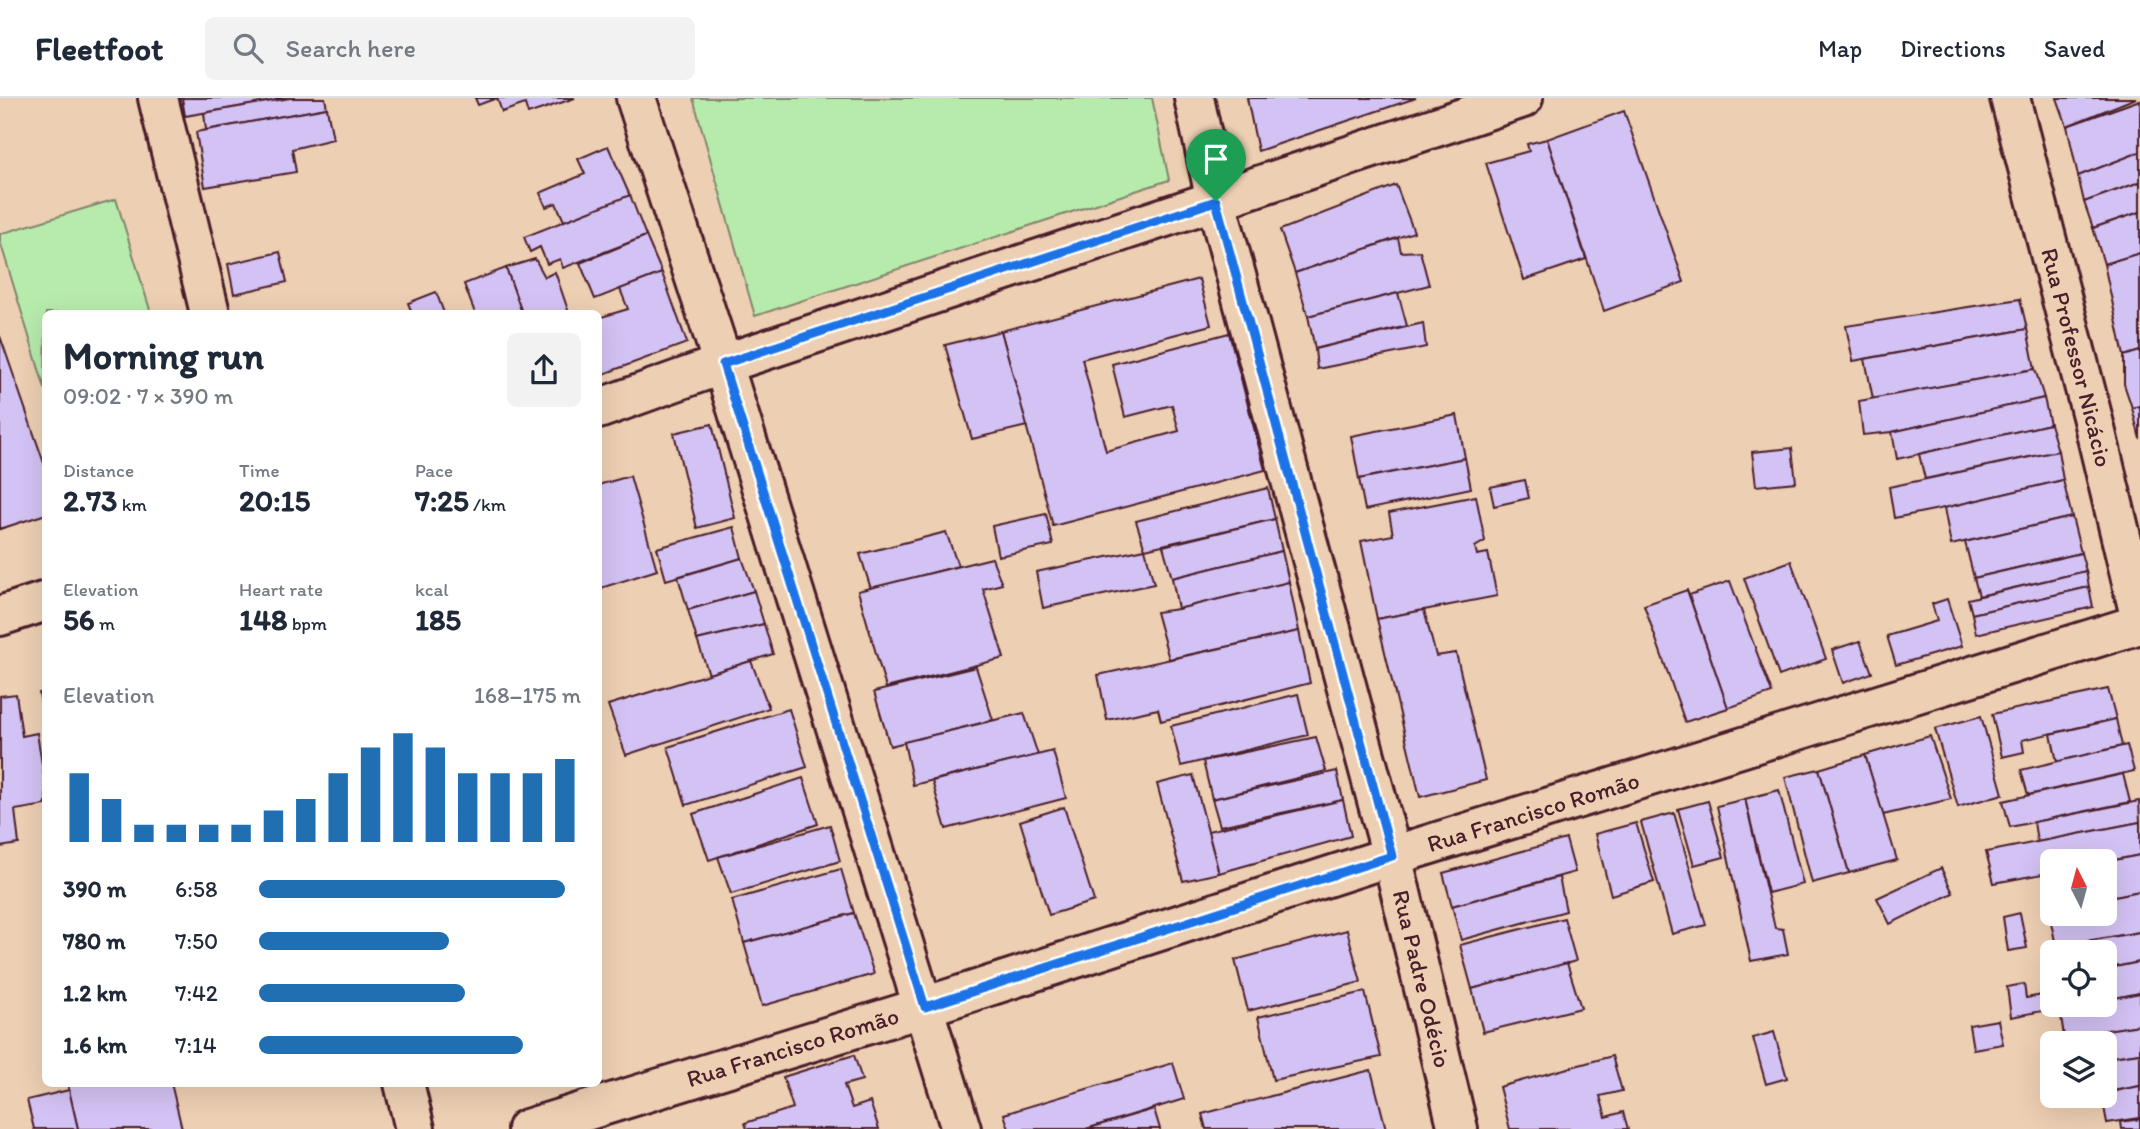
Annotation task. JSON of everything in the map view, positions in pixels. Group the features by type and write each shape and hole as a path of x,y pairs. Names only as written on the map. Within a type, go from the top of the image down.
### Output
{"street":[{"path":"158,98 209,310"},
{"path":"636,98 723,364 961,1129"},
{"name":"Rua Padre Odécio","path":"1194,98 1216,201 1392,856 1458,1129"},
{"path":"602,408 723,364 1522,98"},
{"name":"Rua Professor Nicácio","path":"2010,98 2092,416 2140,616"},
{"path":"0,616 42,602"},
{"name":"Rua Francisco Romão","path":"527,1129 925,1007 1392,856 2140,624"},
{"path":"405,1087 415,1129"}],"green space":[{"path":"693,98 1152,98 1169,180 755,316"},
{"path":"116,199 150,310 42,310 42,379 0,234"}],"building":[{"path":"182,98 290,98 185,116"},
{"path":"290,98 325,98 327,108 206,130 204,113"},
{"path":"475,98 497,98 478,105"},
{"path":"497,98 575,98 528,114 525,104 502,112"},
{"path":"1247,98 1416,98 1258,151"},
{"path":"2057,98 2136,98 2067,126"},
{"path":"2140,100 2140,152 2078,176 2067,126"},
{"path":"327,108 333,139 292,149 296,172 205,187 196,132"},
{"path":"1624,111 1684,282 1604,311 1547,139"},
{"path":"1547,139 1586,259 1524,280 1486,163 1529,151 1527,144"},
{"path":"608,146 630,196 564,221 556,203 546,207 540,193 585,174 578,159"},
{"path":"2140,152 2140,182 2084,202 2078,176"},
{"path":"2140,182 2140,212 2093,228 2084,202"},
{"path":"1396,185 1414,232 1295,273 1280,230"},
{"path":"630,195 646,236 563,268 560,259 547,264 540,247 530,252 524,237"},
{"path":"2140,212 2140,253 2104,264 2093,228"},
{"path":"646,236 662,273 595,299 580,263"},
{"path":"1398,238 1401,252 1420,251 1429,285 1308,316 1295,273"},
{"path":"280,252 287,282 234,294 228,264"},
{"path":"2140,253 2140,351 2124,356 2104,264"},
{"path":"535,259 545,277 555,272 568,310 521,310 506,268"},
{"path":"506,268 521,310 474,310 464,284"},
{"path":"662,273 687,343 602,375 602,317 628,309 620,289"},
{"path":"1199,279 1211,325 1082,359 1106,451 1179,431 1172,405 1125,417 1112,364 1229,333 1265,470 1053,526 1001,331"},
{"path":"436,292 443,310 411,310 408,303"},
{"path":"1398,293 1407,326 1315,349 1308,316"},
{"path":"2020,299 2027,329 1853,361 1846,326"},
{"path":"1423,323 1426,347 1317,369 1315,349"},
{"path":"2027,329 2035,369 1873,399 1865,359"},
{"path":"1001,331 1027,426 972,439 945,345"},
{"path":"0,336 42,457 42,515 0,529"},
{"path":"2140,351 2140,406 2132,408 2124,384 2124,356"},
{"path":"2035,369 2044,398 1892,432 1863,435 1859,401"},
{"path":"2044,398 2050,424 1897,459 1892,432"},
{"path":"2140,406 2140,439 2132,408"},
{"path":"1457,415 1465,458 1359,479 1351,436"},
{"path":"712,424 735,518 697,528 674,433"},
{"path":"2050,424 2058,451 1925,479 1919,454"},
{"path":"1792,448 1796,482 1756,486 1752,452"},
{"path":"2058,451 2063,480 1894,518 1889,487"},
{"path":"1465,458 1471,488 1365,510 1359,479"},
{"path":"630,476 657,570 602,588 602,484"},
{"path":"1525,480 1529,498 1494,506 1490,487"},
{"path":"2063,480 2072,517 1951,545 1944,508"},
{"path":"1268,488 1275,519 1145,549 1136,521"},
{"path":"1476,496 1485,541 1475,547 1477,555 1488,553 1497,596 1377,619 1361,541 1393,535 1389,513"},
{"path":"1046,514 1053,545 998,556 992,526"},
{"path":"2072,517 2081,553 1974,578 1965,542"},
{"path":"1275,519 1282,551 1172,578 1163,546"},
{"path":"734,527 742,558 666,580 657,548"},
{"path":"946,532 958,566 871,589 860,554"},
{"path":"1145,549 1154,584 1043,608 1036,572"},
{"path":"1282,551 1289,582 1178,609 1172,578"},
{"path":"2081,553 2086,571 1979,596 1974,578"},
{"path":"742,558 754,591 688,610 678,577"},
{"path":"992,558 1002,584 983,589 1004,658 886,688 858,591"},
{"path":"1791,561 1826,659 1779,676 1744,578"},
{"path":"2086,571 2089,587 1972,614 1968,599"},
{"path":"1730,581 1772,693 1728,708 1689,595"},
{"path":"1289,582 1299,631 1169,659 1156,612"},
{"path":"2089,587 2093,607 1976,634 1972,614"},
{"path":"1687,590 1728,708 1685,722 1644,605"},
{"path":"754,591 764,624 697,640 688,610"},
{"path":"1947,599 1962,646 1896,665 1887,636 1937,621 1932,604"},
{"path":"1424,610 1436,656 1456,653 1486,780 1420,797 1377,619"},
{"path":"764,624 773,654 709,674 697,640"},
{"path":"1299,631 1310,683 1161,721 1158,709 1107,720 1098,675"},
{"path":"1860,641 1872,673 1843,683 1832,650"},
{"path":"751,661 769,708 626,755 608,705"},
{"path":"976,667 993,720 890,746 874,692"},
{"path":"2108,689 2116,719 2022,740 2024,752 2002,757 1992,714"},
{"path":"16,694 22,736 37,733 42,764 42,806 15,810 19,844 0,847 0,696"},
{"path":"1298,694 1308,735 1181,766 1171,726"},
{"path":"789,709 807,767 686,805 668,747"},
{"path":"1024,713 1038,755 913,785 904,742"},
{"path":"1981,716 2003,794 1958,807 1935,729"},
{"path":"2116,719 2122,746 2057,762 2051,734"},
{"path":"1930,736 1951,799 1883,815 1865,755"},
{"path":"1316,737 1326,771 1212,799 1203,761"},
{"path":"2127,745 2134,771 2028,795 2021,770"},
{"path":"1053,751 1066,798 946,829 932,781"},
{"path":"1865,755 1897,860 1849,873 1819,769"},
{"path":"1819,769 1849,873 1812,883 1785,777"},
{"path":"1337,771 1343,800 1220,826 1212,799"},
{"path":"2123,774 2130,802 2010,827 2003,801"},
{"path":"1193,775 1219,873 1183,881 1157,784"},
{"path":"803,778 818,824 709,860 693,814"},
{"path":"1779,790 1803,884 1768,893 1745,799"},
{"path":"1745,799 1775,928 1783,929 1788,954 1751,961 1717,806"},
{"path":"1343,800 1351,836 1219,873 1208,831"},
{"path":"1708,801 1724,857 1694,865 1678,809"},
{"path":"2139,801 2140,822 2037,842 2034,822"},
{"path":"1064,807 1094,901 1049,915 1020,821"},
{"path":"1674,813 1706,925 1672,934 1641,822"},
{"path":"2140,822 2140,855 2118,859 2118,849 2040,849 2040,874 1994,883 1986,852"},
{"path":"1636,823 1654,882 1611,895 1595,834"},
{"path":"830,825 840,861 731,894 718,857"},
{"path":"1566,839 1575,872 1452,906 1443,873"},
{"path":"2140,855 2140,891 2118,895 2118,859"},
{"path":"1941,868 1953,893 1890,924 1877,898"},
{"path":"841,869 854,913 744,943 732,900"},
{"path":"1559,877 1566,911 1461,940 1452,906"},
{"path":"2140,891 2140,932 2092,940 2055,940 2052,926 2118,926 2118,895"},
{"path":"854,913 874,974 762,1006 744,943"},
{"path":"2020,913 2027,948 2008,951 2003,917"},
{"path":"1564,918 1576,961 1472,989 1460,945"},
{"path":"1347,930 1361,982 1248,1011 1235,960"},
{"path":"2140,932 2140,962 2117,967 2117,940 2094,940"},
{"path":"2140,962 2140,993 2117,998 2117,967"},
{"path":"1567,963 1581,1008 1483,1032 1472,989"},
{"path":"2024,984 2026,998 2040,995 2040,1011 2011,1017 2007,987"},
{"path":"1365,992 1381,1057 1273,1080 1258,1017"},
{"path":"2140,993 2140,1025 2102,1031 2063,1031 2061,1017 2117,1017 2117,998"},
{"path":"1998,1020 2003,1044 1973,1049 1969,1025"},
{"path":"2140,1025 2140,1053 2117,1056 2117,1031 2100,1031"},
{"path":"1774,1032 1787,1078 1766,1084 1753,1038"},
{"path":"2140,1053 2140,1086 2117,1090 2117,1056"},
{"path":"854,1055 862,1080 844,1085 852,1108 870,1102 879,1129 747,1129 745,1123 793,1108 783,1077"},
{"path":"1612,1056 1622,1091 1600,1096 1606,1117 1623,1112 1628,1129 1510,1129 1499,1087"},
{"path":"1173,1063 1184,1099 1086,1129 1009,1129 1004,1114"},
{"path":"1371,1070 1386,1129 1206,1129 1202,1114"},
{"path":"2140,1086 2140,1118 2107,1123 2104,1108 2117,1108 2117,1091"},
{"path":"68,1087 172,1087 182,1129 78,1129"},
{"path":"69,1090 78,1129 34,1129 27,1100"},
{"path":"1154,1109 1160,1129 1086,1129"},
{"path":"2140,1119 2140,1129 2122,1129 2121,1122"}],"route":[{"path":"1216,201 1392,856 925,1007 723,364 1216,201"}]}
